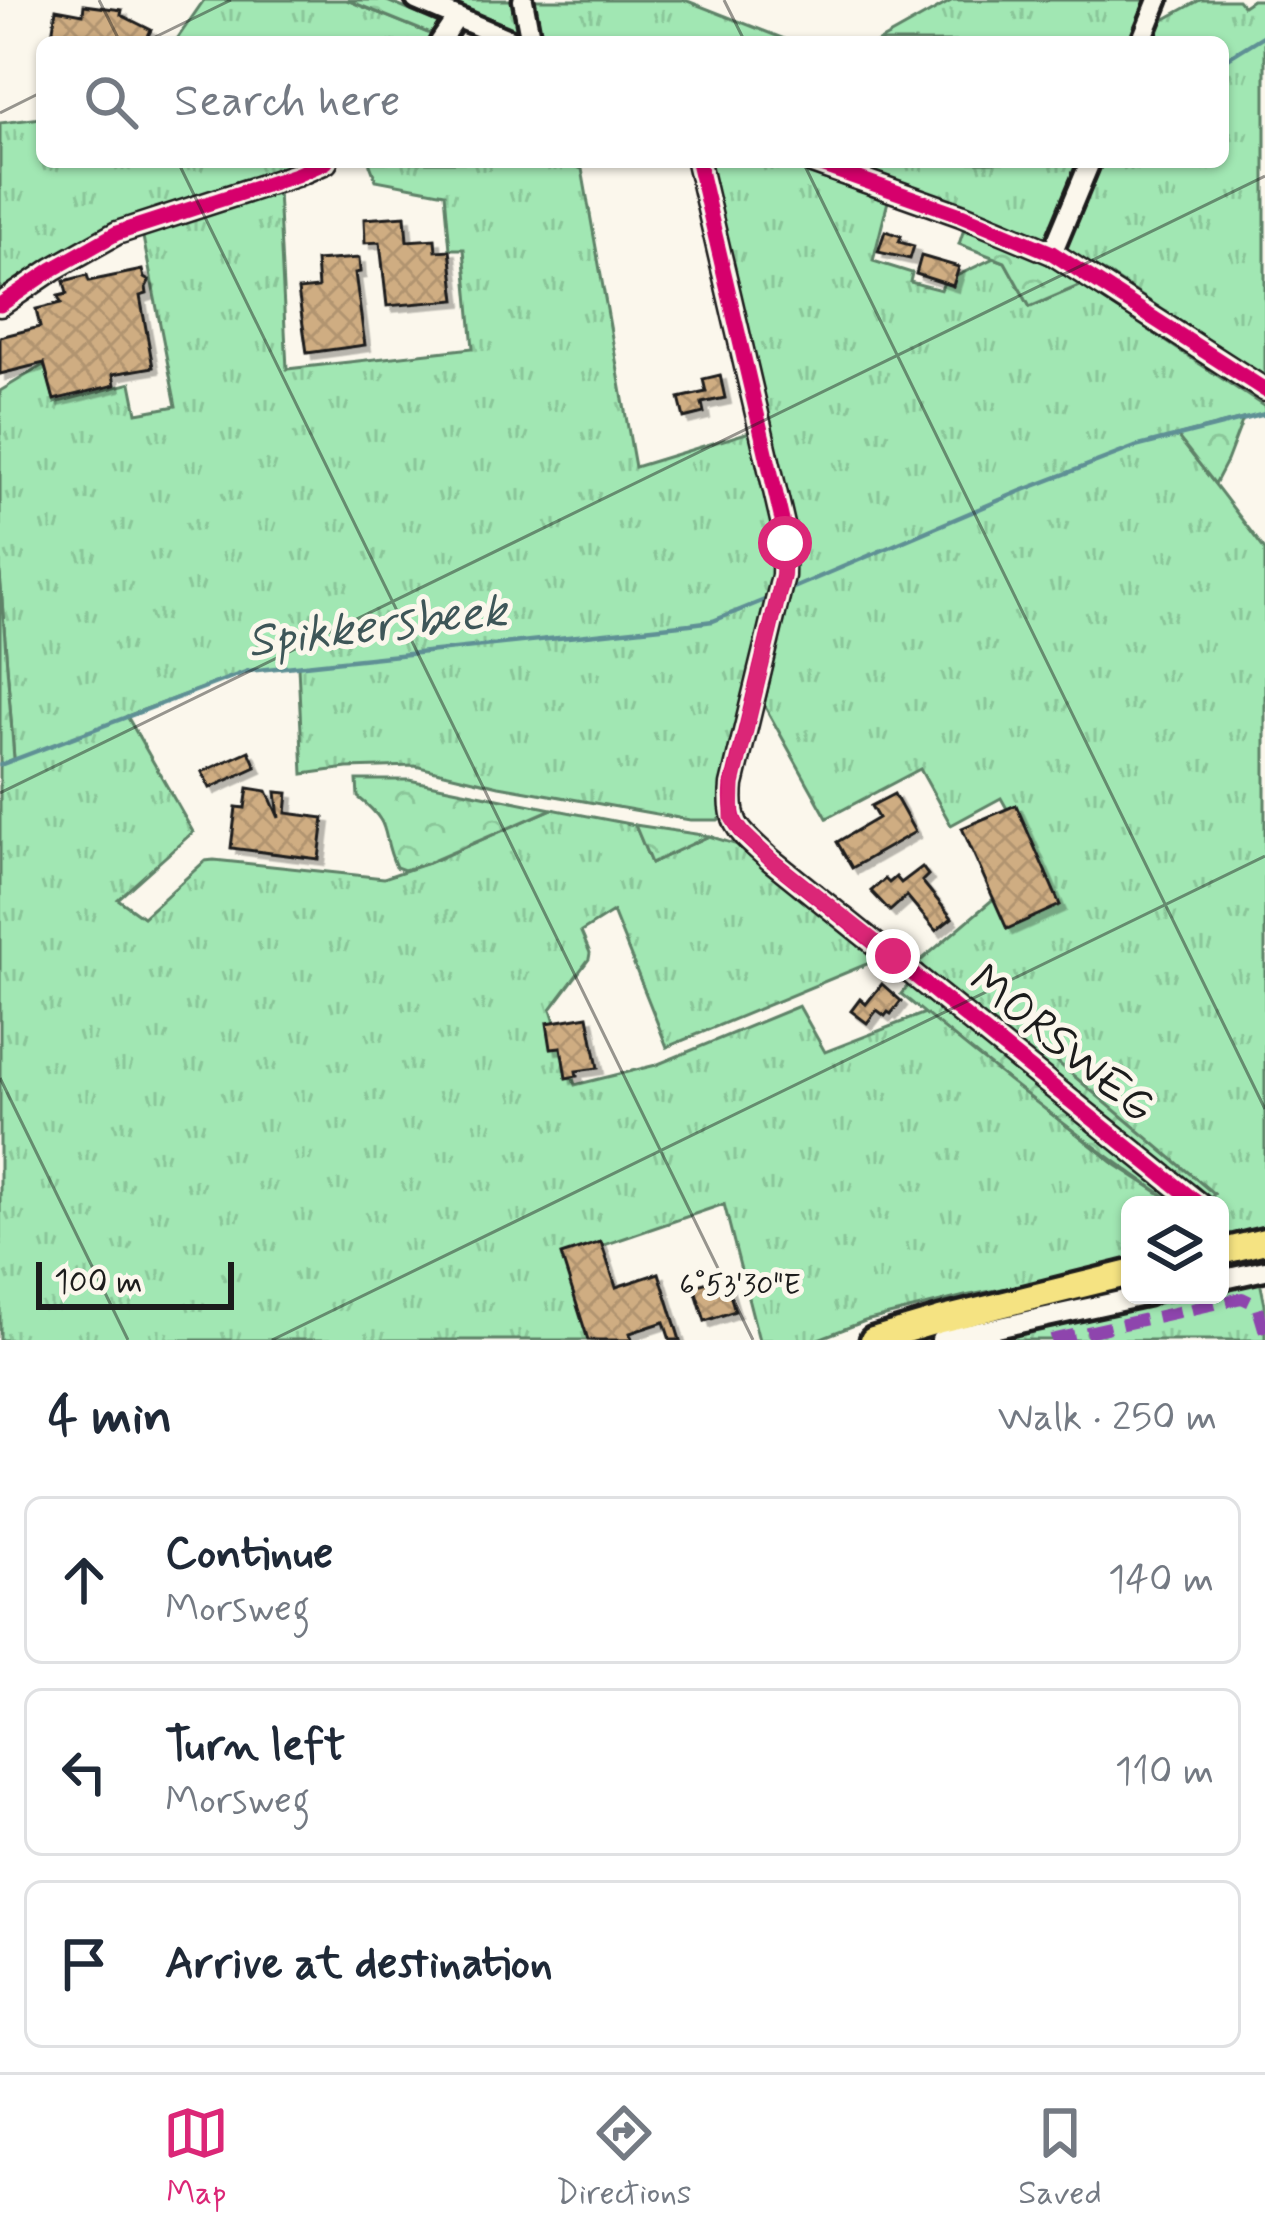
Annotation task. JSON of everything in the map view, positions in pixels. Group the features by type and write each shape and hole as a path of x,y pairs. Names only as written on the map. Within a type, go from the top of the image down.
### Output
{"main road":[{"path":"1229,1252 1265,1240"},
{"path":"873,1340 1121,1275"}],"street":[{"path":"416,0 501,36"},
{"path":"523,0 530,36"},
{"path":"1144,36 1159,0"},
{"path":"444,36 457,17"},
{"path":"0,305 117,233 312,168"},
{"name":"MORSWEG","path":"699,168 784,529 783,576 733,784 732,818 771,860 1188,1196"},
{"path":"829,168 1052,253 1265,390"},
{"path":"1052,253 1087,168"},
{"path":"1229,1278 1265,1270"},
{"path":"941,1340 1121,1301"}],"green space":[{"path":"204,0 347,0 436,36 179,36"},
{"path":"347,0 385,0 446,26 436,36"},
{"path":"428,0 515,0 522,36"},
{"path":"529,0 685,0 777,36 537,36"},
{"path":"953,0 1150,0 1135,36 889,36"},
{"path":"1200,0 1238,0 1243,6 1265,0 1265,377 1107,273 1064,252 1098,168 1229,168 1229,36 1153,36 1158,23"},
{"path":"36,119 36,168 295,168 142,219 0,302 0,123"},
{"path":"371,168 582,169 635,467 753,431 775,522 776,579 724,815 718,820 690,820 415,766 303,774 298,666 248,671 127,716 193,832 118,899 143,917 205,861 214,860 384,878 552,809 635,825 651,863 709,836 738,845 879,959 667,1047 613,912 581,932 589,959 551,1009 575,1085 656,1065 799,1006 825,1052 925,1013 1116,1165 1164,1196 1121,1196 1121,1267 965,1296 865,1321 816,1340 759,1340 724,1204 566,1258 594,1340 0,1340 0,765 14,758 0,574 0,391 45,364 55,403 131,383 137,413 176,406 142,232 278,191 287,369 473,348 464,249 450,249 445,193 376,180"},
{"path":"707,168 796,168 888,201 873,261 912,273 910,282 941,290 944,282 994,258 1005,262 1030,307 1081,285 1265,407 1265,414 1178,436 1265,550 1265,1237 1229,1246 1229,1196 1212,1196 1031,1063 912,968 1037,862 1001,798 951,825 920,769 827,818 764,705 796,547"},
{"path":"846,168 1081,168 1050,242"},
{"path":"964,229 1031,254 1081,285 1030,307 1005,262 959,244"},
{"path":"1243,419 1227,461 1215,484 1177,436"},
{"path":"0,574 14,759 0,765"},
{"path":"357,780 409,780 552,809 404,870 396,867 382,823 358,797"},
{"path":"635,825 709,836 651,863"},
{"path":"909,984 1173,1196 1165,1196 1106,1155 901,994"},
{"path":"1049,1055 1214,1194 1202,1196 1031,1064"},
{"path":"1260,1281 1265,1340 1006,1340 1004,1332 1154,1304 1229,1304 1229,1289"}],"building":[{"path":"84,5 122,10 121,15 151,30 148,36 52,36 56,9 83,14"},
{"path":"405,216 407,241 435,239 436,251 450,250 456,300 387,306 380,242 365,243 364,219"},
{"path":"885,231 914,246 910,259 878,252"},
{"path":"921,256 959,267 953,286 916,274"},
{"path":"359,258 360,272 355,273 365,345 307,353 298,290 318,288 316,261"},
{"path":"142,270 149,281 147,294 140,296 153,367 113,374 115,385 54,400 44,363 0,374 0,337 40,327 36,309 61,303 58,296 67,294 64,281"},
{"path":"720,375 725,398 702,403 704,413 684,418 679,398 706,392 703,379"},
{"path":"249,751 256,767 210,788 202,772"},
{"path":"248,788 267,791 279,818 276,792 288,793 286,813 324,818 319,859 231,848 236,807 245,808"},
{"path":"894,794 915,832 852,868 837,842 878,818 871,806"},
{"path":"1016,805 1060,905 1007,929 962,828"},
{"path":"922,867 928,875 922,881 952,918 936,931 907,896 890,911 871,891 885,879 889,883 896,877 901,883"},
{"path":"882,984 901,1001 891,1014 877,1010 867,1023 851,1011 860,999 866,1004"},
{"path":"588,1016 598,1068 576,1071 577,1076 566,1078 561,1047 551,1048 547,1023"},
{"path":"601,1242 616,1287 659,1273 680,1340 670,1340 664,1322 630,1333 632,1340 588,1340 561,1255"},
{"path":"725,1277 735,1311 705,1321 694,1286"}],"waterway":[{"path":"1229,57 1265,35"},
{"name":"Spikkersbeek","path":"791,589 1135,447 1265,414"},
{"name":"Spikkersbeek","path":"0,765 248,671 713,621 772,597"}],"marked path":[{"path":"1051,1340 1242,1298 1257,1305 1265,1332"}],"cycle path":[{"path":"0,305 117,233 312,168"},
{"path":"699,168 784,529 783,576 732,785 735,820 771,860 1189,1196"},
{"path":"829,168 1052,253 1265,390"}],"route":[{"path":"785,543 783,576 733,784 732,818 771,860 893,956"}]}
